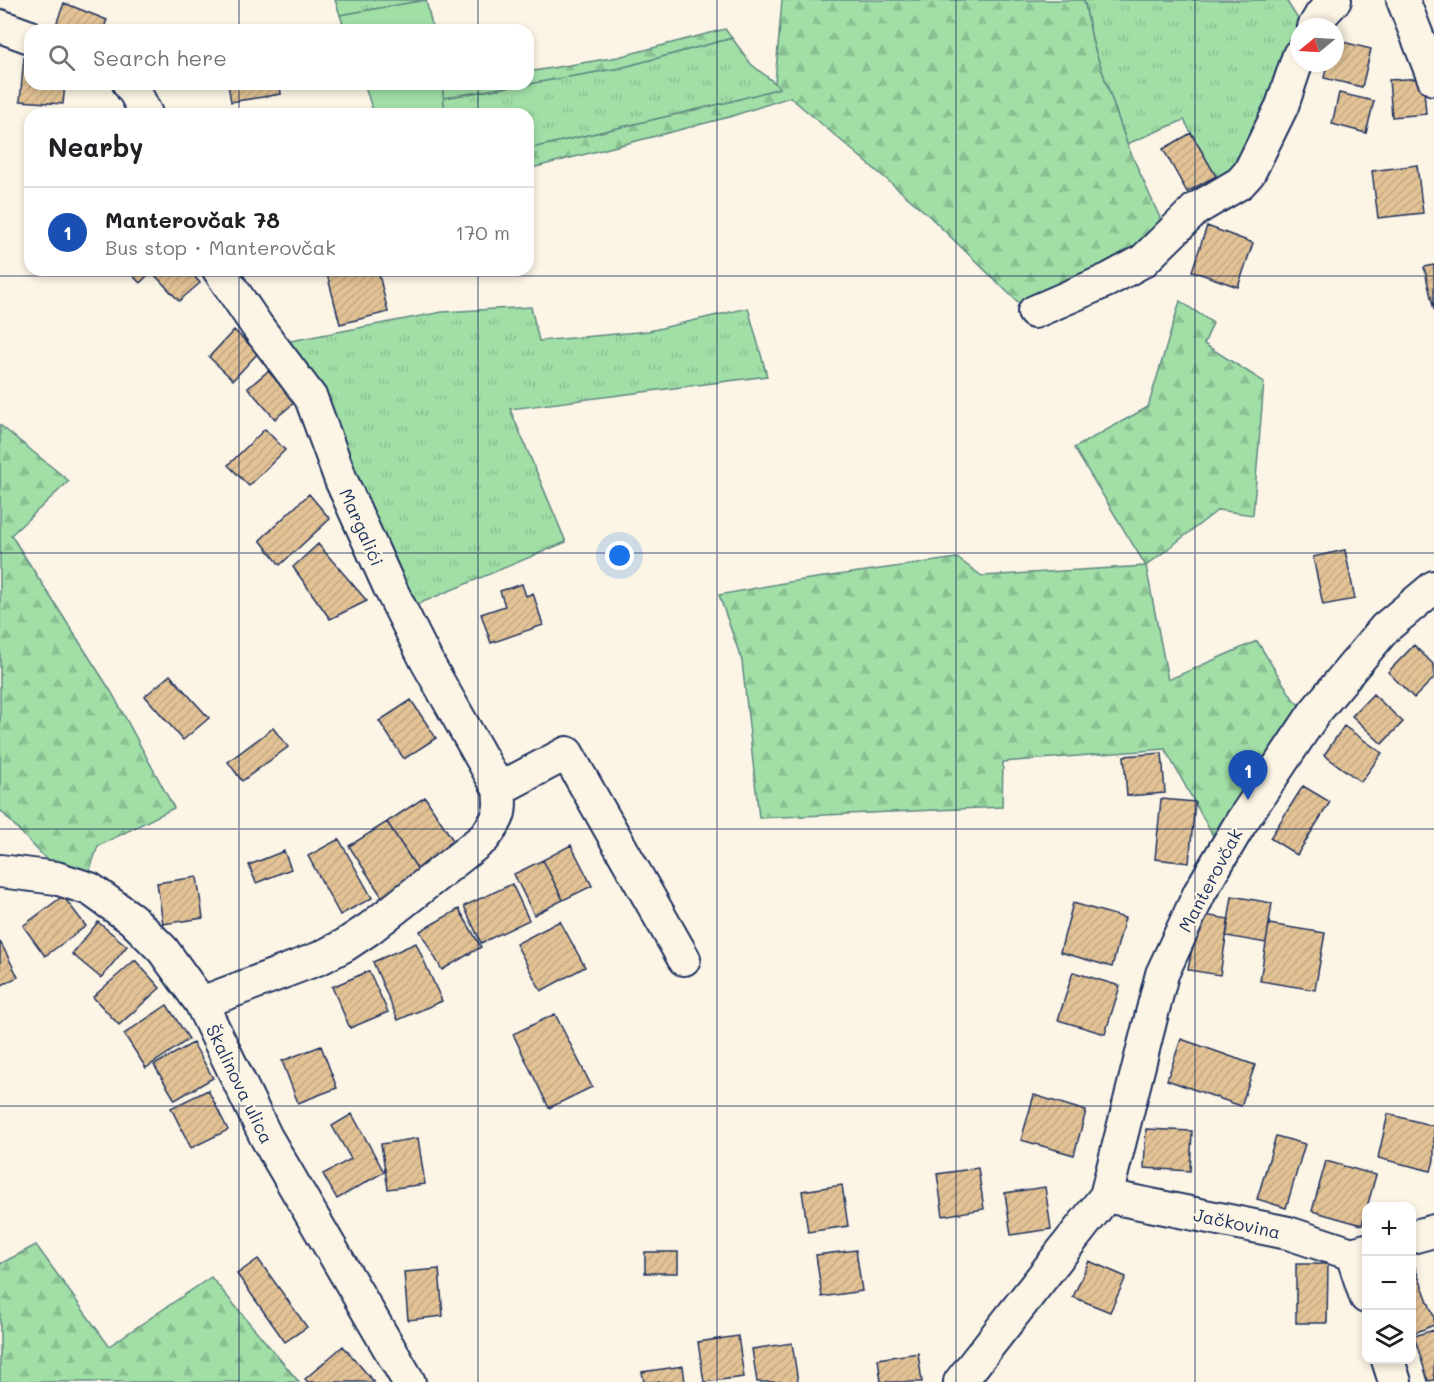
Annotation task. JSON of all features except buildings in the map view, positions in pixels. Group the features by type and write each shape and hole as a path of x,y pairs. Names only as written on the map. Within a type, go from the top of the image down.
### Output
{"street":[{"path":"1319,18 1335,0"},
{"path":"1403,0 1434,79"},
{"path":"0,26 24,35"},
{"path":"1034,312 1108,280 1143,261 1196,209 1240,183 1249,173 1282,106 1293,72"},
{"path":"133,90 143,108"},
{"name":"Margalići","path":"223,276 311,398 341,480 389,586 426,660 499,789"},
{"name":"Manterovčak","path":"1106,1196 1162,974 1200,892 1240,824 1315,712 1385,628 1434,587"},
{"path":"201,1003 320,958 369,929 484,838 496,823 502,809 499,789 567,753 684,959"},
{"name":"Škalinova ulica","path":"0,871 64,881 90,889 132,919 163,950 201,1003 266,1137 409,1382"},
{"path":"959,1381 1106,1196"},
{"name":"Jačkovina","path":"1106,1196 1288,1233 1359,1252"},
{"path":"1416,1236 1434,1231"},
{"path":"1359,1252 1362,1271"},
{"path":"1390,1364 1395,1382"}],"green space":[{"path":"335,0 426,0 340,15"},
{"path":"426,0 432,24 343,24 340,15"},
{"path":"782,0 1084,0 1093,44 1127,144 1165,229 1143,254 1024,308 926,213 790,97 729,117 534,167 534,148 780,88 775,83"},
{"path":"1084,0 1286,0 1297,18 1290,18 1290,47 1259,138 1219,184 1184,120 1127,144 1093,44"},
{"path":"725,29 732,38 620,68 534,83 534,71 618,57"},
{"path":"732,38 751,64 781,88 534,148 534,108 444,108 443,98 490,90 534,90 534,83 620,68"},
{"path":"366,90 443,90 444,108 372,108"},
{"path":"442,90 490,90 443,98"},
{"path":"1180,301 1213,323 1204,344 1264,382 1253,515 1218,510 1146,566 1074,448 1148,407"},
{"path":"531,307 539,341 649,331 748,308 767,376 510,409 566,542 411,607 285,342 442,312"},
{"path":"0,425 69,481 11,535 112,693 174,808 98,846 88,875 48,861 0,810"},
{"path":"957,558 982,576 1146,566 1168,680 1257,641 1293,699 1317,722 1228,863 1165,749 1003,762 1002,807 759,818 742,661 719,595 789,582"},
{"path":"36,1245 109,1346 211,1277 299,1382 0,1382 0,1264"}],"place":[{"name":"Manterovčak 78","path":"1248,800"}]}
